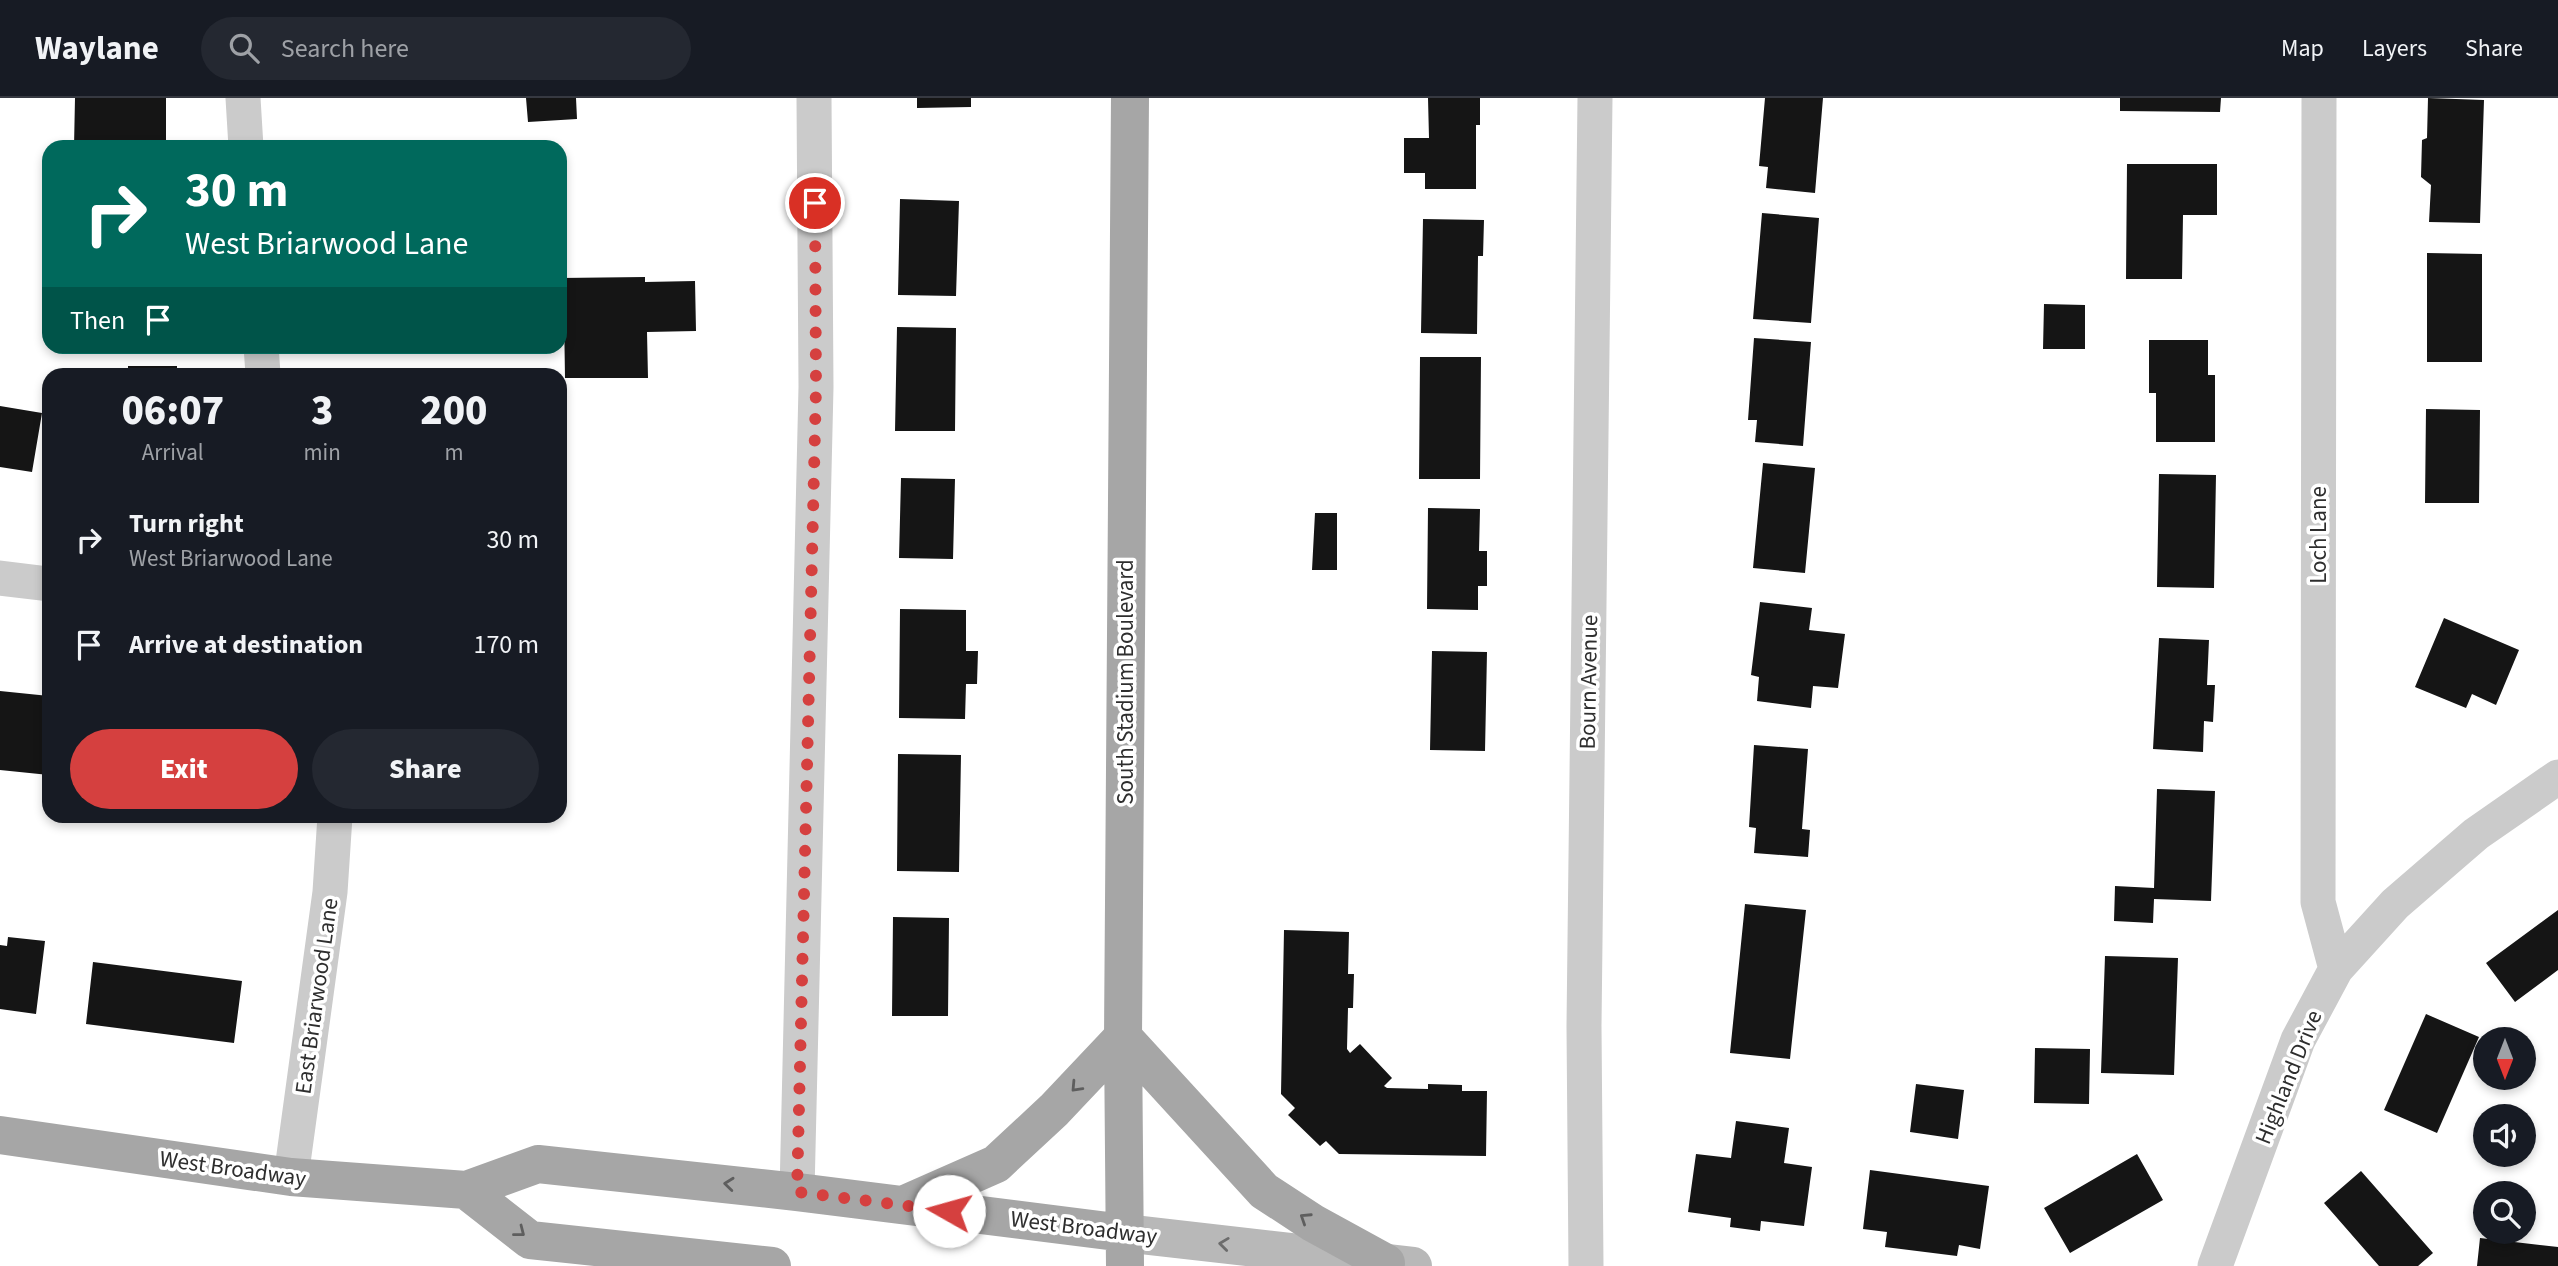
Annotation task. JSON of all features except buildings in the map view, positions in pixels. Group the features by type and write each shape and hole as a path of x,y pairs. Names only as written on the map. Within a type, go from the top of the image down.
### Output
{"main road":[{"name":"South Stadium Boulevard","path":"1124,1249 1122,1037 1130,98"},
{"path":"903,1205 996,1164 1054,1110 1122,1037 1265,1191 1313,1223 1400,1264"},
{"name":"West Broadway","path":"0,1135 291,1177 466,1191 538,1164 903,1205 1124,1249 1400,1264"},
{"path":"466,1191 530,1240 772,1266"}],"street":[{"path":"243,98 246,140"},
{"path":"797,1192 816,387 814,98"},
{"name":"Bourn Avenue","path":"1586,1266 1584,1026 1595,98"},
{"name":"Loch Lane","path":"2319,98 2318,902 2336,969"},
{"path":"0,578 42,583"},
{"name":"Highland Drive","path":"2215,1266 2298,1040 2336,969 2395,904 2476,834 2558,777"},
{"name":"East Briarwood Lane","path":"291,1177 330,892 335,823"}],"route":[{"path":"815,203 816,387 797,1192 949,1211"}]}
